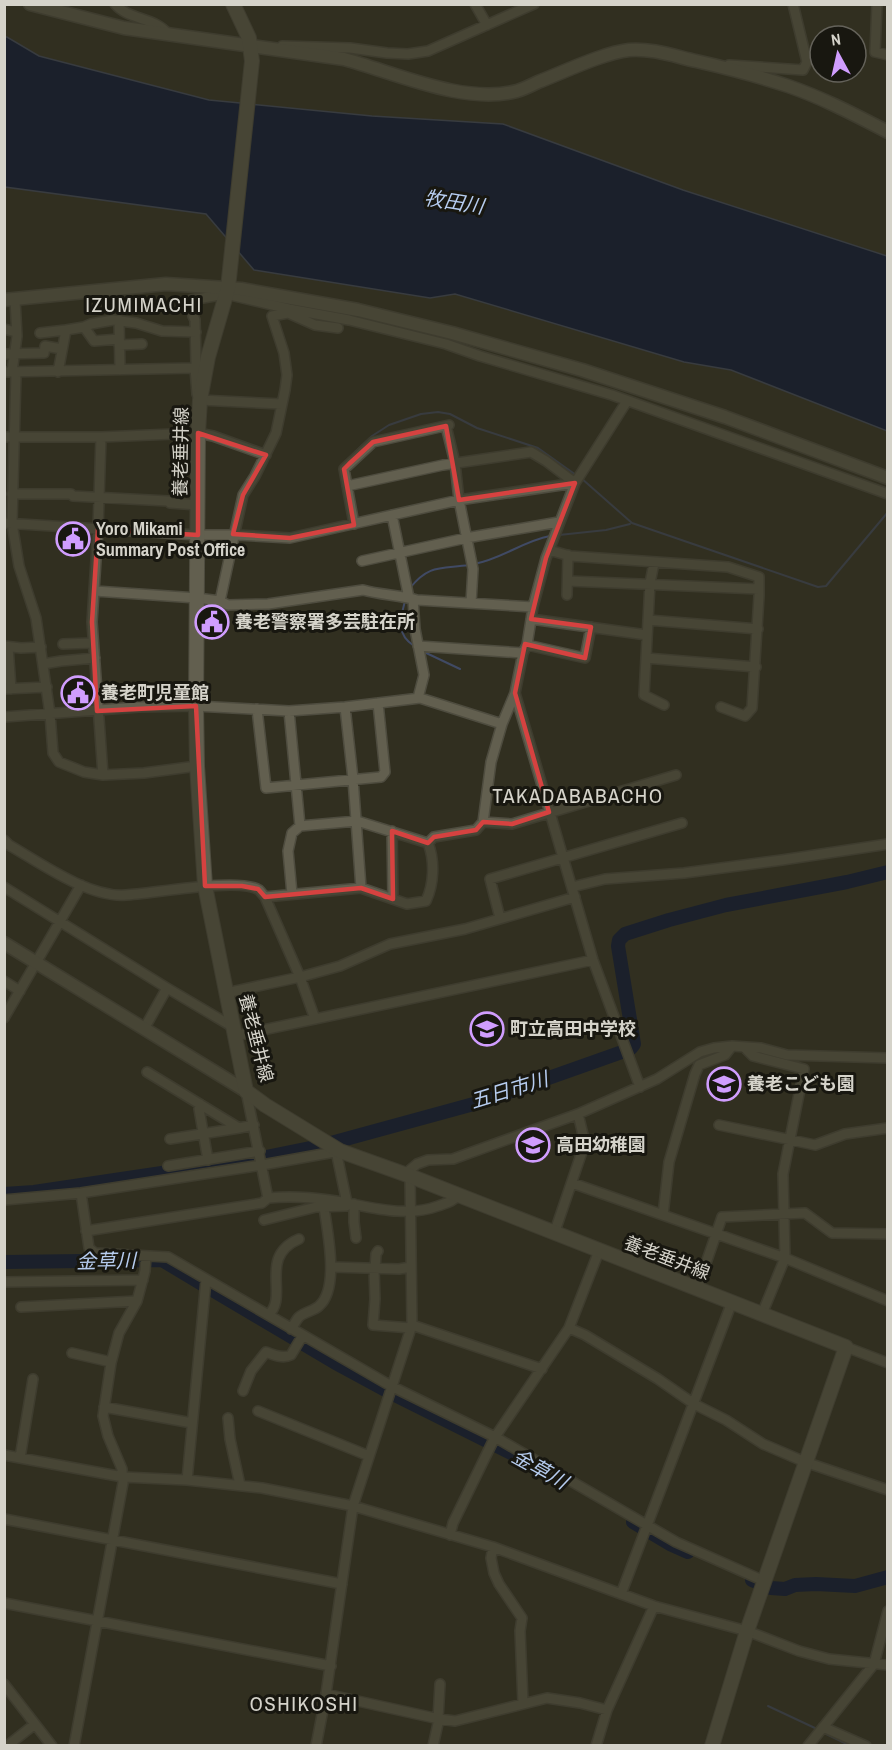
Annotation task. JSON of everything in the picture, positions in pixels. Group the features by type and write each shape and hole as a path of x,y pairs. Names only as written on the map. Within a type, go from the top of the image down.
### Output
{"main road":[{"name":"養老垂井線","path":"233,4 249,38 252,61 227,291 208,357 200,400 196,706 197,766 205,886 246,1091 336,1149 846,1347"},
{"path":"712,1746 763,1583 846,1347"}],"street":[{"path":"30,4 124,28 344,59 459,92 495,94 518,91 610,54 628,50 647,50 718,66 788,86 849,111 888,132"},
{"path":"115,4 123,11 156,24 168,34"},
{"path":"474,4 487,25"},
{"path":"274,49 283,45 339,47 408,54 428,51 534,4"},
{"path":"718,66 803,70 807,62 793,4"},
{"path":"877,4 875,52 888,55"},
{"path":"197,766 144,773 103,775 84,772 59,762 53,753 47,687 36,618 8,523 12,494 9,354 16,332 10,300 166,284 358,310 536,357 693,406 888,477"},
{"path":"282,404 200,400 196,394 196,332 191,300 227,291 289,311 349,320 446,344 570,381 888,494"},
{"path":"220,601 243,495 276,433 282,404 287,375 282,343 272,316 289,311 315,325 338,328"},
{"path":"40,333 84,327 106,320 142,324 162,332 196,332"},
{"path":"119,320 120,370"},
{"path":"84,327 94,341 142,344"},
{"path":"4,329 16,332"},
{"path":"58,372 66,330"},
{"path":"9,354 44,353 45,346 62,349"},
{"path":"11,372 195,368"},
{"path":"428,843 434,837 476,830 483,822 490,762 515,693 533,607 549,550 575,483 627,401"},
{"path":"354,524 344,469 373,442 448,425 459,500 473,569 471,603"},
{"path":"9,437 198,433 266,455"},
{"path":"100,436 98,529 92,622 103,775"},
{"path":"347,486 455,463 531,452 575,483"},
{"path":"8,523 198,535 290,538 459,500 575,483"},
{"path":"12,494 71,494 73,496 168,501 198,505"},
{"path":"392,515 411,598 424,675 418,698"},
{"path":"362,561 466,538 560,522"},
{"path":"549,550 568,555 728,567 759,577 756,667 752,708 745,717 721,707"},
{"path":"567,596 568,555"},
{"path":"654,563 650,583 644,695 664,705"},
{"path":"568,581 759,589"},
{"path":"95,591 197,598 220,601 228,605 268,604 363,590 411,598 533,607"},
{"path":"531,620 647,635"},
{"path":"648,620 758,629"},
{"path":"418,646 525,649 585,658 591,627"},
{"path":"63,644 93,643"},
{"path":"41,646 21,648 6,646 8,689 47,687"},
{"path":"43,664 61,660 95,658"},
{"path":"646,658 756,667"},
{"path":"515,693 594,960 640,1087"},
{"path":"4,717 139,706 196,706 289,711 418,698 502,724"},
{"path":"257,709 266,788 381,777 385,772 378,703"},
{"path":"345,707 357,821 361,888"},
{"path":"289,711 300,826"},
{"path":"483,822 512,824 675,775"},
{"path":"292,894 288,851 292,833 300,826 357,821 428,843"},
{"path":"500,918 489,879 682,823"},
{"path":"392,831 393,899"},
{"path":"4,840 81,885 110,895 124,896 205,886 242,886 258,889 265,897 300,977 315,1019"},
{"path":"265,897 361,888 407,904 426,901 432,890 432,854 428,843"},
{"path":"226,993 340,966 390,944 465,929 605,879 684,873 888,844"},
{"path":"5,1016 81,885"},
{"path":"4,887 234,1032 315,1019 594,960"},
{"path":"4,944 246,1091 268,1198"},
{"path":"4,981 20,991"},
{"path":"144,1029 167,988"},
{"path":"663,1215 669,1162 695,1074 699,1065 725,1054 732,1047"},
{"path":"744,1047 753,1056 804,1069 783,1174 785,1258 762,1314"},
{"path":"316,1746 331,1666 353,1506 412,1326 407,1175 417,1164 428,1160 453,1159 578,1114 657,1079 700,1052 714,1048 761,1048 788,1055 888,1058"},
{"path":"147,1072 239,1128"},
{"path":"200,1104 208,1160"},
{"path":"554,1234 585,1143 578,1114"},
{"path":"170,1139 254,1125"},
{"path":"719,1125 815,1144 845,1134 888,1128"},
{"path":"4,1200 81,1193 262,1165 336,1149 356,1238"},
{"path":"168,1166 260,1152"},
{"path":"572,1183 785,1258 888,1301"},
{"path":"81,1193 89,1248 95,1253 146,1260 168,1257 291,1329 300,1339 495,1437 676,1542 763,1583"},
{"path":"86,1231 262,1203 268,1198 306,1198 410,1212 425,1211 453,1201 458,1195"},
{"path":"264,1220 300,1210 350,1204"},
{"path":"291,1329 299,1316 320,1306 326,1294 331,1267 324,1207"},
{"path":"697,1289 722,1217 805,1213 832,1233 888,1234"},
{"path":"268,1315 276,1306 278,1260 285,1249 299,1239"},
{"path":"378,1251 374,1269 375,1299 372,1325 412,1326 542,1369"},
{"path":"450,1535 453,1523 495,1437 568,1328 599,1251"},
{"path":"74,1746 123,1477 122,1469 108,1436 103,1416 104,1407 111,1362 119,1333 137,1301 146,1260"},
{"path":"331,1267 399,1269 411,1267"},
{"path":"4,1282 143,1280"},
{"path":"186,1479 206,1280"},
{"path":"21,1307 137,1301"},
{"path":"621,1594 732,1302"},
{"path":"568,1328 585,1335 649,1373 694,1404 726,1420 763,1444 805,1462 888,1490"},
{"path":"243,1391 250,1371 266,1352 287,1357 291,1355 300,1339"},
{"path":"846,1347 888,1363"},
{"path":"72,1353 111,1362"},
{"path":"20,1458 33,1379"},
{"path":"104,1407 192,1423"},
{"path":"258,1411 369,1455"},
{"path":"228,1419 240,1485"},
{"path":"4,1455 123,1477 186,1479 262,1488 353,1506 493,1547 654,1606 747,1631 799,1651 829,1659 888,1665"},
{"path":"4,1520 342,1584"},
{"path":"493,1547 491,1558 494,1572 499,1584 522,1618 520,1631 523,1703"},
{"path":"4,1603 331,1666"},
{"path":"596,1746 607,1710 654,1606"},
{"path":"808,1746 874,1664 888,1611"},
{"path":"4,1684 52,1746"},
{"path":"433,1746 439,1719 440,1684"},
{"path":"326,1695 454,1721 547,1698 607,1710"},
{"path":"7,1746 35,1724"},
{"path":"823,1727 866,1746"}],"highlighted area":[{"path":"446,426 459,500 575,483 546,558 531,619 591,627 585,658 525,644 515,693 549,812 512,824 483,822 476,830 434,837 428,843 392,831 393,899 361,888 265,897 258,889 242,886 205,886 196,706 97,711 92,622 98,529 198,535 198,433 266,455 243,495 233,534 290,538 354,525 344,469 373,442"}],"water":[{"name":"牧田川","path":"4,37 39,56 209,100 372,116 503,124 683,190 887,256 887,431 731,370 684,362 455,294 430,298 254,270 206,214 5,187"}],"waterway":[{"path":"354,453 372,436 389,425 421,414 438,412 450,414 477,428 538,448 576,475"},
{"path":"581,478 632,523 818,587 826,586 888,512"},
{"path":"559,535 606,530 630,524"},
{"path":"474,564 550,536"},
{"path":"410,588 430,571 469,565"},
{"path":"405,601 401,626 404,637 414,646"},
{"path":"422,651 460,669"},
{"name":"五日市川","path":"4,1194 34,1192 256,1159 320,1146 481,1102 622,1052 634,1044 618,946 619,940 625,934 726,905 888,872"},
{"name":"金草川","path":"4,1262 162,1260 202,1284"},
{"name":"金草川","path":"209,1288 334,1362 531,1463"},
{"name":"金草川","path":"633,1522 688,1552"},
{"name":"金草川","path":"752,1580 771,1588 785,1589 795,1585 816,1584 855,1586 888,1577"},
{"path":"768,1706 817,1729"},
{"path":"822,1732 851,1746"}],"place":[{"name":"Yoro Mikami Summary Post Office","path":"73,539"},
{"name":"養老警察署多芸駐在所","path":"212,622"},
{"name":"養老町児童館","path":"78,693"},
{"name":"町立高田中学校","path":"487,1029"},
{"name":"養老こども園","path":"724,1084"},
{"name":"高田幼稚園","path":"533,1145"}],"district":[{"name":"IZUMIMACHI","path":"144,305"},
{"name":"TAKADABABACHO","path":"578,796"},
{"name":"OSHIKOSHI","path":"304,1704"}]}
